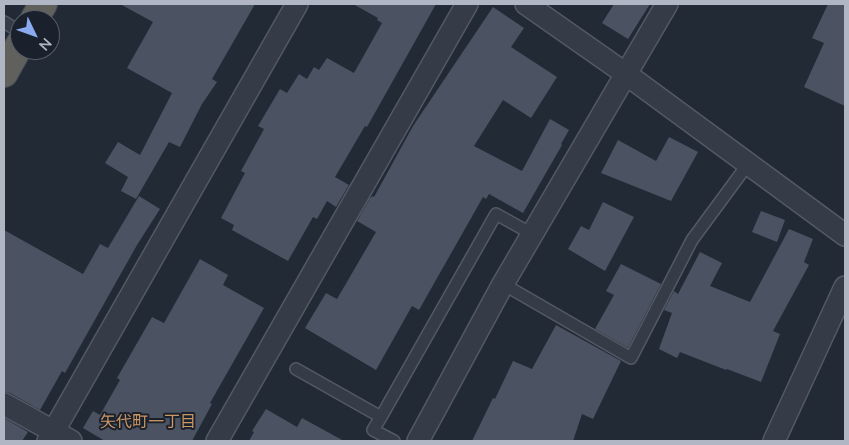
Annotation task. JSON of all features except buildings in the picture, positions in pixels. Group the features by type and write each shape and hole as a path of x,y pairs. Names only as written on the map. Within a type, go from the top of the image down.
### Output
{"highway":[{"path":"4,73 11,60"}],"street":[{"path":"4,404 57,438 297,4"},
{"path":"218,441 467,4"},
{"path":"526,4 626,74 845,235"},
{"path":"418,441 503,284 667,4"},
{"path":"774,441 845,287"}],"lane":[{"path":"503,284 631,358 692,240 748,164"},
{"path":"394,441 374,430 496,214 532,234"},
{"path":"296,369 381,417"}],"district":[{"name":"矢代町一丁目","path":"148,422"}]}
